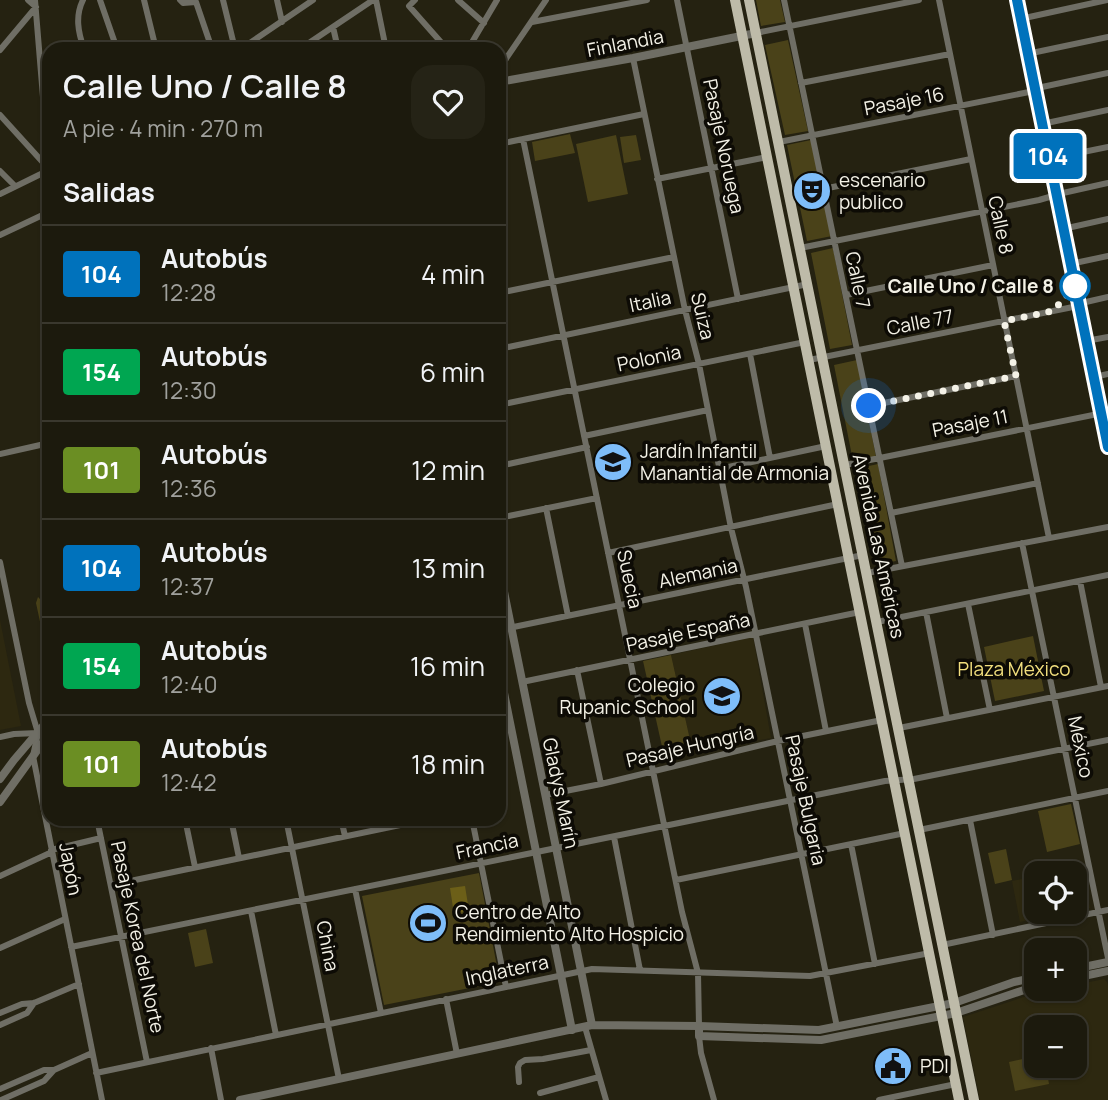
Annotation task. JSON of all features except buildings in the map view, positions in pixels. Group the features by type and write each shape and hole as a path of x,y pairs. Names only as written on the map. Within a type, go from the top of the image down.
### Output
{"main road":[{"name":"Avenida Las Américas","path":"736,0 959,1100"},
{"name":"Avenida Las Américas","path":"750,0 974,1100"}],"street":[{"path":"28,0 35,4"},
{"path":"82,42 78,11 83,0"},
{"path":"100,0 115,42"},
{"path":"144,0 154,42"},
{"path":"180,0 183,3 196,2 210,42"},
{"path":"223,0 234,42"},
{"path":"277,0 282,22"},
{"path":"252,42 313,0"},
{"path":"310,42 374,0 384,42"},
{"path":"415,0 407,3 440,42"},
{"path":"458,0 484,23"},
{"path":"472,42 497,0"},
{"path":"506,59 546,0"},
{"path":"532,22 647,0"},
{"name":"Pasaje Noruega","path":"677,0 738,299"},
{"name":"Calle 7","path":"784,0 902,566"},
{"path":"756,33 919,0"},
{"name":"Calle 8","path":"939,0 1049,538"},
{"path":"1017,0 1086,341 1105,412 1108,447"},
{"path":"1020,19 1107,0"},
{"path":"2,45 35,4"},
{"path":"35,4 42,87"},
{"path":"333,27 336,42"},
{"name":"Finlandia","path":"506,81 756,33"},
{"path":"1027,54 1108,37"},
{"path":"801,83 950,54"},
{"name":"Suiza","path":"633,58 744,580"},
{"name":"Pasaje 16","path":"779,142 1108,73"},
{"path":"1042,124 1108,110"},
{"path":"506,143 645,114"},
{"path":"0,115 42,162"},
{"name":"Suecia","path":"523,139 685,928 698,973 699,1026"},
{"path":"1049,159 1108,146"},
{"path":"657,179 767,157"},
{"path":"823,189 971,159"},
{"path":"0,171 15,186"},
{"path":"0,194 42,173"},
{"path":"800,248 982,212 1108,183"},
{"path":"0,234 42,215"},
{"path":"1063,229 1108,219"},
{"path":"1070,264 1108,256"},
{"path":"506,291 674,257"},
{"path":"846,295 993,265"},
{"name":"Italia","path":"506,347 808,284"},
{"path":"1079,305 1108,297"},
{"name":"Calle 77","path":"809,360 1079,305"},
{"path":"1086,341 1108,337"},
{"name":"Polonia","path":"506,404 805,342"},
{"path":"750,354 770,458"},
{"path":"1094,377 1108,374"},
{"path":"869,406 1016,376"},
{"path":"584,436 708,410"},
{"name":"Pasaje 11","path":"845,465 1105,412"},
{"path":"0,454 42,445"},
{"path":"719,469 826,446"},
{"path":"506,464 586,447"},
{"path":"891,513 1038,483"},
{"path":"506,517 597,498"},
{"path":"608,553 838,505"},
{"path":"546,508 568,616"},
{"path":"867,573 1108,527"},
{"name":"México","path":"1022,543 1108,960"},
{"name":"Alemania","path":"506,629 863,555"},
{"name":"Japón","path":"0,562 29,703 38,733 33,756 42,801"},
{"path":"877,622 1108,575"},
{"name":"Pasaje Bulgaria","path":"744,580 837,1027"},
{"path":"899,728 1104,687 1080,581"},
{"name":"Gladys Marín","path":"506,603 581,971 589,1026"},
{"path":"968,604 990,710"},
{"name":"Pasaje España","path":"522,682 860,612"},
{"path":"926,612 947,718"},
{"path":"805,624 826,731"},
{"path":"577,670 601,784"},
{"name":"Gladys Marín","path":"506,713 572,1030"},
{"name":"Pasaje Hungría","path":"545,795 882,720"},
{"path":"0,779 42,728"},
{"path":"0,737 42,731"},
{"name":"Francia","path":"71,947 895,779 909,780 1108,740"},
{"path":"0,802 42,744"},
{"path":"919,830 1108,791"},
{"path":"970,820 993,934"},
{"name":"Japón","path":"47,826 102,1100"},
{"name":"Pasaje Korea del Norte","path":"98,826 147,1062"},
{"path":"186,826 195,867"},
{"path":"232,826 239,858"},
{"name":"China","path":"287,826 339,1079"},
{"path":"343,826 345,836"},
{"path":"111,885 395,826"},
{"path":"473,826 506,987"},
{"path":"676,880 905,833"},
{"path":"614,836 640,970"},
{"path":"0,876 52,851 101,838"},
{"path":"851,844 875,964"},
{"path":"355,890 382,1013"},
{"path":"942,945 1108,910"},
{"path":"251,911 276,1035"},
{"path":"0,948 65,919"},
{"name":"Inglaterra","path":"96,1073 601,968 804,976 930,953"},
{"path":"1087,966 1108,960"},
{"path":"1087,975 1108,971"},
{"path":"955,1008 1024,980"},
{"path":"0,1013 22,1004 34,1003 79,984"},
{"path":"240,1100 589,1026 819,1030 955,1008 1024,989"},
{"path":"446,999 457,1054"},
{"path":"0,1025 27,1013 34,1003"},
{"path":"699,1036 821,1040 873,1030 941,1010"},
{"path":"870,1020 873,1030"},
{"path":"589,1026 591,1050 606,1100"},
{"path":"699,1026 701,1053 714,1100"},
{"path":"211,1048 221,1100"},
{"path":"519,1082 518,1067 525,1060 591,1050"},
{"path":"1,1100 44,1081 54,1070 92,1053"},
{"path":"0,1089 44,1070 54,1070"},
{"path":"540,1093 599,1077"},
{"path":"879,1100 956,1084"}],"shaded area":[{"path":"0,620 21,726 0,730"},
{"name":"Colegio Rupanic School","path":"753,637 771,738 693,753 671,655"},
{"path":"1024,878 1024,921 1020,922 1012,881"},
{"path":"465,886 469,911 454,914 450,888"},
{"path":"1104,979 1108,986 1108,1100 980,1100 963,1017 1024,997 1024,1001 1087,1001 1087,983"}],"green space":[{"path":"756,0 780,0 785,22 761,26"},
{"path":"788,40 808,131 785,135 765,45"},
{"path":"570,134 575,153 535,161 532,142"},
{"path":"616,135 628,194 588,202 576,144"},
{"path":"636,135 641,160 624,163 620,137"},
{"path":"811,140 832,236 807,241 787,145"},
{"path":"833,248 852,345 830,349 811,253"},
{"path":"857,360 876,457 853,461 834,365"},
{"path":"878,464 896,561 874,565 855,469"},
{"path":"38,597 42,601 42,631 36,603"},
{"name":"Plaza México","path":"1033,636 1044,691 995,701 984,647"},
{"path":"671,655 693,753 665,760 643,661"},
{"path":"1071,804 1080,844 1047,852 1038,811"},
{"path":"1006,849 1012,880 995,884 988,853"},
{"name":"Centro de Alto Rendimiento Alto Hospicio","path":"479,873 500,982 384,1005 362,896"},
{"path":"206,929 213,963 195,967 188,933"},
{"path":"1024,1059 1024,1078 1048,1078 1049,1084 1015,1091 1009,1062"}],"bus line":[{"name":"104","path":"1017,0 1108,447"}],"place":[{"name":"escenario publico","path":"812,191"},
{"name":"Calle Uno / Calle 8","path":"1075,286"},
{"name":"Jardín Infantil Manantial de Armonia","path":"613,462"},
{"name":"Colegio Rupanic School","path":"722,696"},
{"name":"Centro de Alto Rendimiento Alto Hospicio","path":"428,923"},
{"name":"PDI","path":"893,1066"}],"route":[{"path":"869,406 1016,376 1004,321 1053,311 1075,286"}]}
